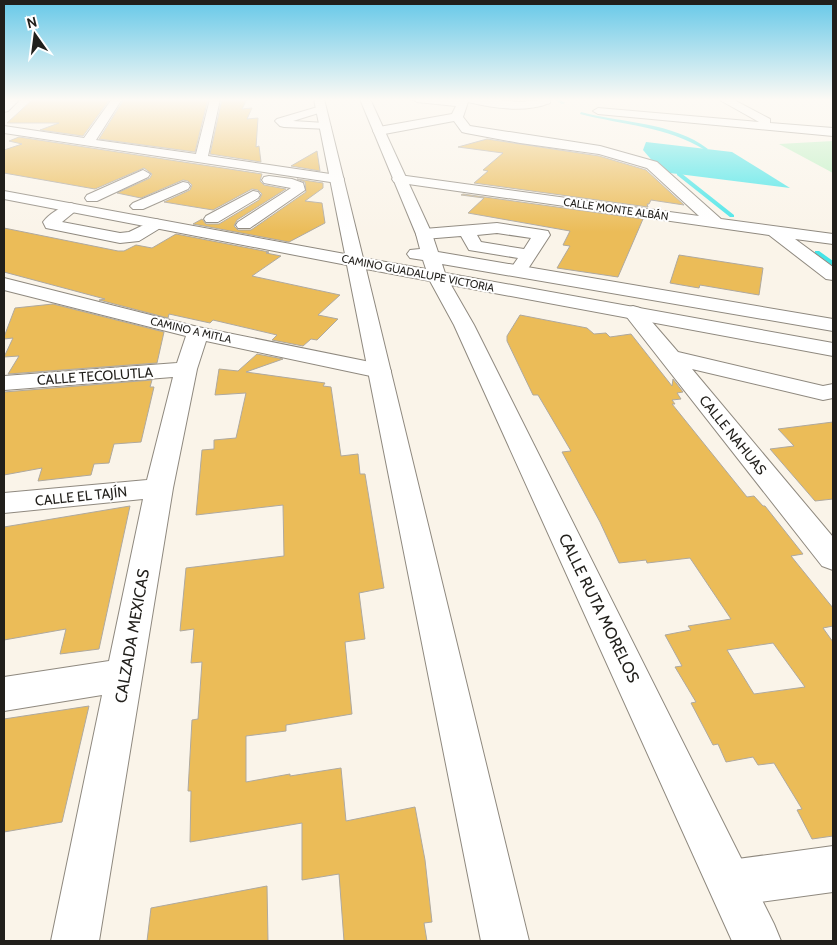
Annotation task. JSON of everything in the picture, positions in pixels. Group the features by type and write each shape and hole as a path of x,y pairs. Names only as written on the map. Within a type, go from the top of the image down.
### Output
{"street":[{"path":"95,143 336,179"},
{"path":"201,159 205,143"},
{"path":"328,143 504,941"},
{"name":"CALLE RUTA MORELOS","path":"384,143 424,234 437,277 464,325 758,941"},
{"path":"550,143 600,150 652,166 716,223"},
{"path":"92,198 142,174"},
{"path":"244,224 298,190 298,186 292,183 247,178"},
{"name":"CALLE MONTE ALBÁN","path":"399,179 833,239"},
{"path":"4,181 175,212"},
{"path":"138,206 183,186"},
{"name":"CAMINO GUADALUPE VICTORIA","path":"4,195 156,224 351,247 437,277 833,349"},
{"path":"212,219 253,195"},
{"path":"72,208 51,222 52,225 120,238 133,236 156,224"},
{"path":"194,216 264,228"},
{"path":"424,234 467,230 475,246 530,255 518,271"},
{"path":"772,231 833,274"},
{"path":"799,234 833,258"},
{"name":"CAMINO GUADALUPE VICTORIA","path":"396,250 833,325"},
{"name":"CAMINO A MITLA","path":"4,284 198,333 380,371"},
{"name":"CALLE NAHUAS","path":"633,312 833,558"},
{"name":"CALZADA MEXICAS","path":"75,941 159,488 186,369 198,333"},
{"path":"670,357 823,393 833,391"},
{"name":"CALLE TECOLUTLA","path":"4,383 186,369"},
{"name":"CALLE EL TAJÍN","path":"4,503 159,488"},
{"path":"4,694 125,675"},
{"path":"730,883 833,869"}],"green space":[{"path":"833,143 833,173 779,144"}],"water":[{"path":"646,143 655,143 732,152 790,188 662,172 643,150"}],"building":[{"path":"18,143 59,143 262,174 260,181 264,185 286,189 237,220 234,226 238,230 251,230 306,192 305,182 297,179 323,183 323,188 305,201 322,203 325,223 289,242 193,224 202,219 206,224 219,224 259,200 262,194 258,190 252,189 213,210 164,202 190,190 192,185 188,181 183,180 141,198 117,193 150,178 152,174 144,168 95,189 4,173 4,150 22,144"},
{"path":"129,143 197,143 195,152"},
{"path":"212,143 256,143 256,147 259,146 261,162 210,154"},
{"path":"472,143 514,143 599,156 646,170 684,205 651,200 647,204 648,207 474,183 488,171 483,170 503,153 458,147"},
{"path":"317,151 320,171 291,166"},
{"path":"463,194 643,219 618,277 557,268 570,246 563,245 570,231 468,213 484,198 461,195"},
{"path":"4,228 118,251 124,251 136,245 152,248 176,234 269,252 266,253 281,256 252,276 340,295 318,315 338,319 317,340 311,339 303,346 272,340 277,335 213,320 210,323 169,314 168,318 99,300 105,299 4,272"},
{"path":"679,255 763,268 759,295 700,285 699,288 670,283"},
{"path":"53,304 164,332 157,363 8,374 19,356 4,357 13,338 4,339 15,308"},
{"path":"520,315 587,328 594,334 606,333 610,337 631,334 672,386 673,379 683,392 677,393 681,399 672,400 675,404 672,404 747,497 754,496 765,506 803,554 791,556 833,608 833,626 823,628 833,642 833,836 812,839 797,810 802,809 774,763 758,765 753,757 726,762 718,744 713,745 691,703 696,702 675,667 682,666 665,635 691,630 688,626 731,619 690,558 647,563 646,560 619,563 600,522 562,452 571,451 538,395 533,395 507,341 507,336","holes":["773,643 805,687 754,694 727,650"]},
{"path":"257,354 283,359 246,372 325,383 323,386 331,387 341,456 358,454 360,474 365,474 384,588 359,593 365,639 345,642 352,714 286,725 286,731 246,736 246,782 341,768 346,821 415,807 425,860 432,922 424,923 427,941 344,941 339,874 302,880 302,823 190,842 191,791 188,791 192,720 198,719 202,662 191,663 194,629 180,631 186,568 284,556 283,505 196,515 202,450 214,449 214,440 236,438 246,393 215,395 219,369 238,371"},
{"path":"152,380 150,387 154,387 141,442 114,444 109,463 94,464 91,475 38,481 42,468 4,475 4,392"},
{"path":"833,422 833,499 815,501 770,449 794,446 778,429"},
{"path":"130,506 99,649 60,654 66,629 4,640 4,527"},
{"path":"89,706 62,822 4,832 4,719"},
{"path":"267,886 268,941 147,941 151,908"}],"waterway":[{"path":"696,143 706,149"},
{"path":"679,174 732,216"},
{"path":"817,252 833,264"}]}
